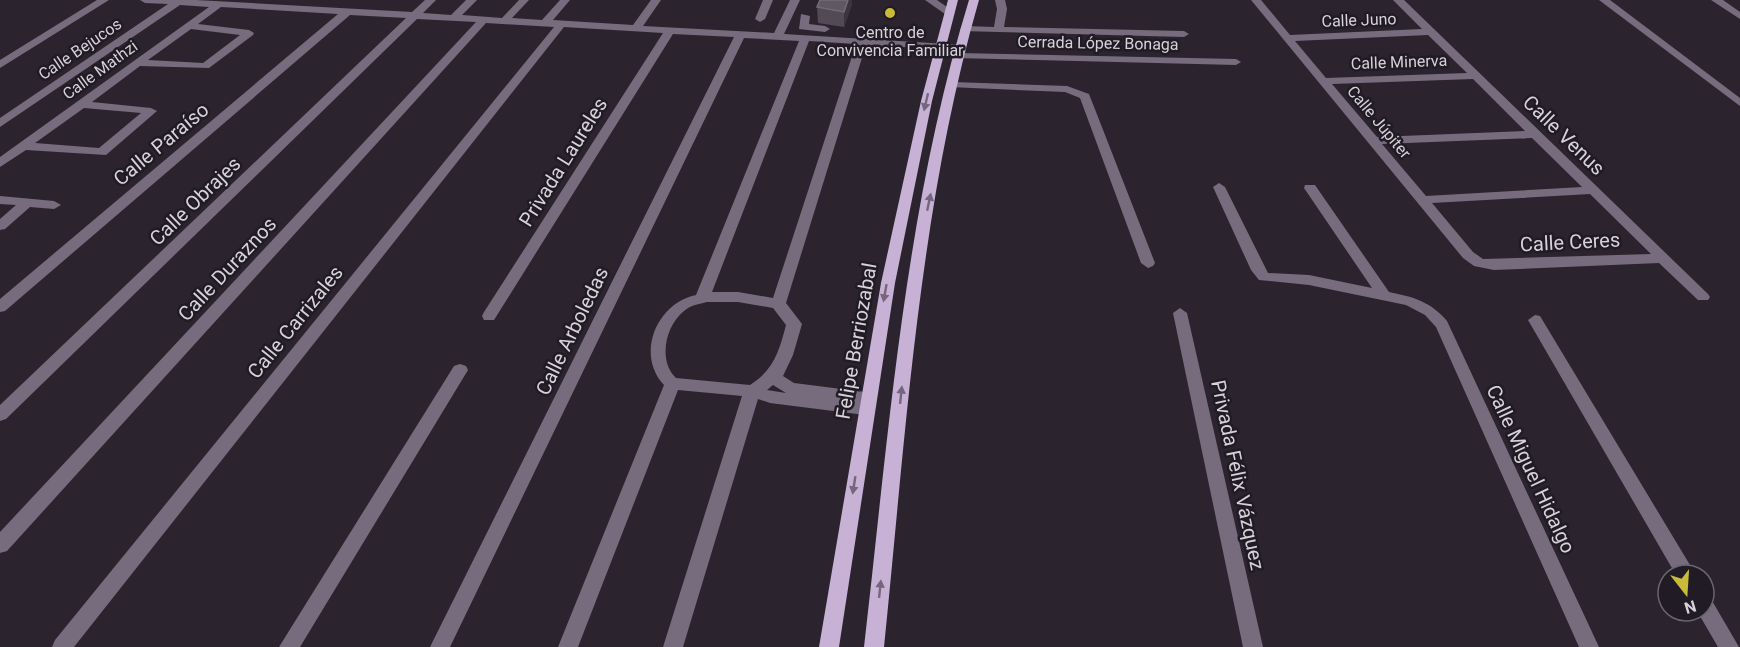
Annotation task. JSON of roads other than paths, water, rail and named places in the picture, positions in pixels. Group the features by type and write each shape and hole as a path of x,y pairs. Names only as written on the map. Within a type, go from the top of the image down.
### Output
{"main road":[{"name":"Felipe Berriozabal","path":"830,647 866,403 890,263 941,40 953,0"},
{"path":"874,647 916,264 959,51 974,0"}],"street":[{"path":"0,65 104,0"},
{"path":"145,0 331,10 346,6 416,15 741,34 882,46"},
{"name":"Calle Obrajes","path":"0,415 431,0"},
{"path":"454,17 472,0"},
{"path":"505,20 524,0"},
{"path":"544,23 565,0"},
{"path":"636,28 656,0"},
{"path":"760,19 768,0"},
{"path":"780,38 795,0"},
{"path":"930,0 949,12"},
{"path":"998,30 1002,9 999,0"},
{"name":"Calle Júpiter","path":"1256,0 1468,255 1479,263"},
{"name":"Calle Venus","path":"1398,0 1703,297"},
{"path":"1604,0 1740,103"},
{"path":"1716,0 1740,16"},
{"name":"Calle Bejucos","path":"0,123 178,2"},
{"name":"Calle Mathzi","path":"0,163 219,4"},
{"name":"Calle Paraíso","path":"0,307 346,6"},
{"path":"805,16 801,25 807,28 941,40"},
{"name":"Calle Duraznos","path":"0,545 484,19"},
{"name":"Calle Carrizales","path":"62,647 561,24"},
{"path":"138,63 205,66 249,33 189,26"},
{"path":"965,29 1184,34"},
{"name":"Privada Laureles","path":"489,316 670,30"},
{"name":"Calle Juno","path":"1287,38 1431,32"},
{"name":"Calle Arboledas","path":"440,647 741,34"},
{"path":"780,38 941,40"},
{"name":"Cerrada López Bonaga","path":"941,40 959,51 1236,62"},
{"path":"702,298 804,41"},
{"path":"778,304 861,45"},
{"name":"Calle Minerva","path":"1323,81 1476,76"},
{"path":"953,85 1067,89 1078,91 1085,96 1148,263"},
{"path":"24,146 102,152 150,111 81,104"},
{"path":"1373,141 1535,134"},
{"path":"1219,187 1258,270 1264,277 1309,280 1384,295"},
{"path":"1310,188 1384,295"},
{"path":"1422,200 1593,190"},
{"path":"0,200 54,205"},
{"path":"0,226 27,203"},
{"name":"Calle Ceres","path":"1479,263 1494,266 1662,258"},
{"name":"Calle Miguel Hidalgo","path":"1384,295 1410,301 1430,310 1442,325 1589,647"},
{"path":"673,647 752,391 774,377 782,367 794,324 778,304 716,296 682,305 673,313 656,352 659,369 672,384 752,391 770,397 866,403"},
{"name":"Privada Félix Vázquez","path":"1180,313 1253,647"},
{"path":"1535,320 1679,563"},
{"path":"289,647 460,370"},
{"path":"774,377 792,389 866,403"},
{"path":"568,647 672,384"},
{"path":"1715,623 1729,647"}],"place":[{"name":"Centro de Convivencia Familiar","path":"890,13"}]}
